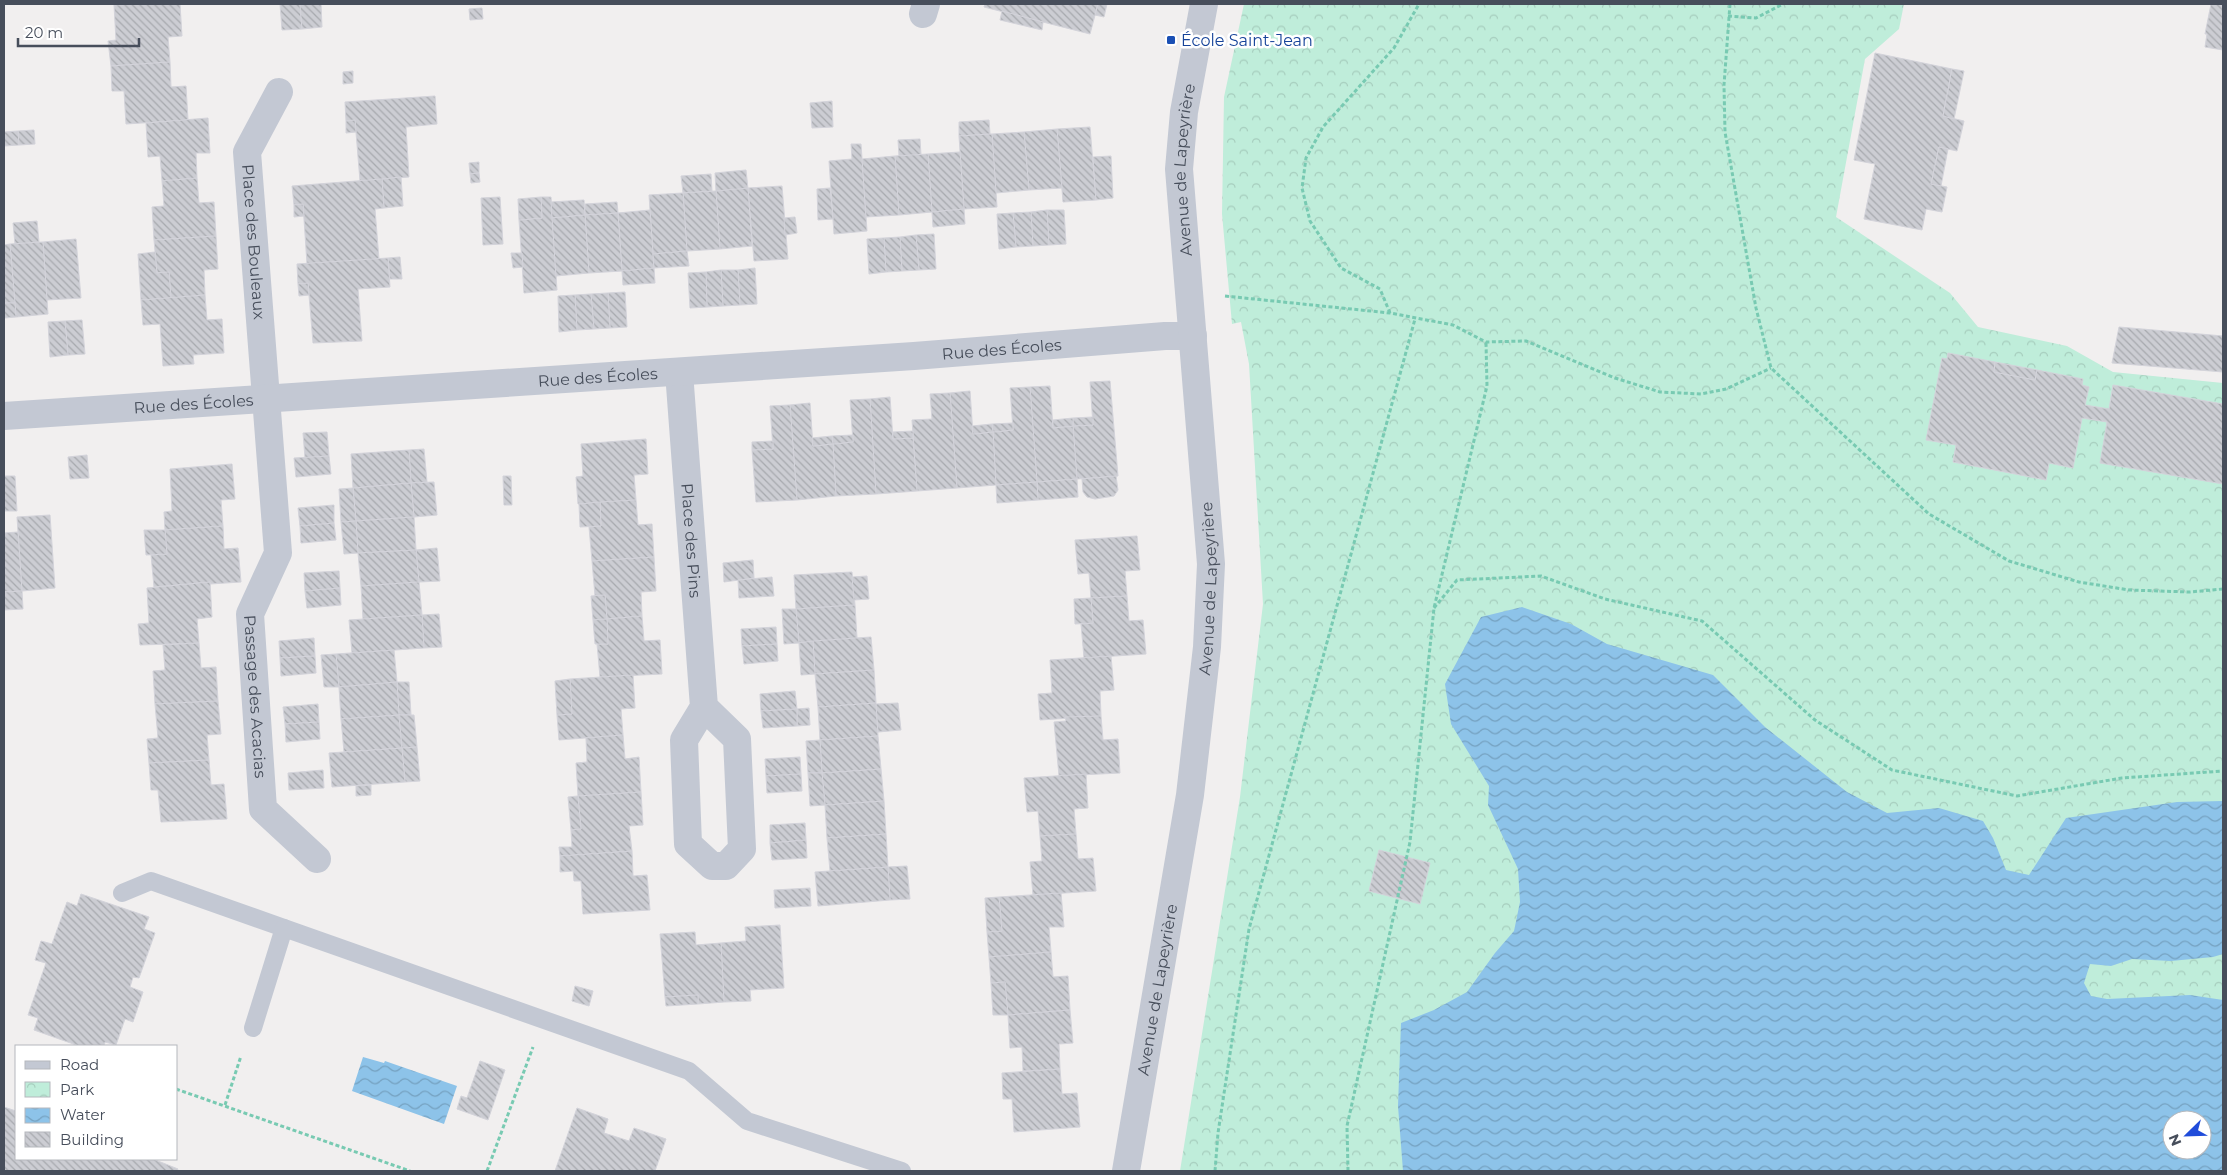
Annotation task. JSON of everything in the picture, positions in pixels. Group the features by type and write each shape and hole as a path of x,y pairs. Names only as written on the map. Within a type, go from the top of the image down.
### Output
{"street":[{"name":"Avenue de Lapeyrière","path":"1126,1171 1190,795 1207,647 1211,564 1179,170 1184,112 1204,4"},
{"name":"Place des Bouleaux","path":"267,398 247,152 279,92"},
{"name":"Rue des Écoles","path":"4,416 904,357 1165,336 1193,336"},
{"name":"Place des Pins","path":"680,372 704,708"},
{"name":"Passage des Acacias","path":"267,398 278,553 250,614 264,809 317,859"},
{"path":"704,708 738,739 742,849 726,866 712,866 688,844 684,740 704,708"}],"lane":[{"path":"122,893 151,881 689,1071 748,1120 902,1171"},
{"path":"253,1028 284,928"}],"path":[{"path":"1390,313 1380,289 1341,268 1310,221 1302,188 1306,158 1323,127 1394,48 1419,4"},
{"path":"1730,4 1724,85 1725,132 1756,308 1771,368 1929,514 2009,561 2078,582 2129,590 2190,592 2223,589"},
{"path":"1728,16 1756,18 1783,4"},
{"path":"1220,296 1390,313 1453,325 1486,342 1526,341 1615,378 1660,392 1701,394 1726,389 1771,368"},
{"path":"1215,1171 1218,1133 1249,929 1415,319"},
{"path":"1348,1171 1347,1126 1410,842 1434,608 1487,386 1486,342"},
{"path":"1434,608 1456,580 1541,576 1605,599 1702,620 1815,720 1892,770 2017,796 2122,778 2223,771"},
{"path":"487,1171 543,1020"},
{"path":"225,1105 246,1040 253,1028"},
{"path":"178,1090 410,1171"}],"green space":[{"path":"1244,4 1904,4 1899,29 1865,59 1836,217 1950,293 1978,327 2067,346 2113,372 2223,383 2223,1171 1180,1171 1240,797 1263,604 1249,364 1241,322 1232,324 1222,214 1224,97"}],"water":[{"path":"1522,607 1571,624 1607,644 1713,675 1765,727 1847,792 1887,813 1939,808 1983,821 1993,838 2006,870 2029,875 2066,818 2177,802 2223,801 2223,954 2213,957 2171,961 2132,959 2111,966 2090,964 2084,983 2091,996 2107,999 2190,995 2223,1000 2223,1171 1403,1171 1398,1106 1401,1023 1434,1010 1467,992 1495,953 1514,931 1520,902 1518,869 1488,805 1489,786 1451,724 1445,684 1481,617"},
{"path":"363,1057 384,1063 385,1061 457,1086 444,1124 352,1091"}],"building":[{"path":"180,4 182,36 168,37 170,62 111,66 108,41 116,40 114,5"},
{"path":"280,4 300,4 302,29 282,30"},
{"path":"300,4 321,4 322,27 302,29"},
{"path":"985,4 1098,4 1090,34 984,7"},
{"path":"1098,4 1107,4 1104,17 1095,15"},
{"path":"2211,4 2223,4 2223,50 2205,47 2207,34 2205,34"},
{"path":"482,8 483,19 470,20 469,9"},
{"path":"1002,11 1043,22 1042,30 1000,20"},
{"path":"1875,53 1952,69 1943,116 1964,121 1957,151 1939,147 1931,184 1947,187 1942,212 1926,209 1922,230 1864,219 1875,164 1854,160"},
{"path":"170,62 171,87 186,86 188,120 126,124 124,91 112,91 111,66"},
{"path":"1952,69 1964,71 1954,119 1943,116"},
{"path":"353,71 353,83 343,84 343,72"},
{"path":"435,96 437,124 406,127 409,177 360,181 355,120 346,121 345,102"},
{"path":"832,101 833,127 812,128 810,103"},
{"path":"208,118 210,153 196,153 197,178 162,181 160,156 148,157 146,123"},
{"path":"355,120 356,132 346,133 346,121"},
{"path":"989,120 990,134 959,136 959,122"},
{"path":"1090,127 1096,200 1063,202 1057,129"},
{"path":"1057,129 1062,188 1029,190 1024,132"},
{"path":"34,130 35,144 19,145 18,131"},
{"path":"18,131 19,145 4,146 4,132"},
{"path":"1024,132 1029,190 996,193 992,134"},
{"path":"992,134 997,207 964,209 959,136"},
{"path":"920,139 921,155 899,156 898,140"},
{"path":"851,144 861,144 867,231 834,234 829,161 852,159"},
{"path":"1939,147 1948,149 1941,186 1931,184"},
{"path":"960,152 964,209 932,212 928,154"},
{"path":"928,154 932,212 899,215 895,156"},
{"path":"895,156 899,215 866,217 862,159"},
{"path":"1111,156 1113,198 1096,200 1093,157"},
{"path":"479,162 479,173 470,174 469,163"},
{"path":"746,170 748,189 716,191 715,173"},
{"path":"479,173 480,182 471,183 470,174"},
{"path":"711,174 712,191 683,193 681,176"},
{"path":"401,177 403,206 384,208 382,179"},
{"path":"197,178 199,203 214,202 216,236 154,240 152,207 164,206 162,181"},
{"path":"382,179 384,208 375,209 379,259 307,264 303,204 294,205 292,186"},
{"path":"782,186 788,259 754,261 748,188"},
{"path":"748,188 752,246 720,249 716,191"},
{"path":"830,188 833,219 818,220 817,189"},
{"path":"716,191 720,249 687,251 683,193"},
{"path":"683,193 687,251 653,254 649,195"},
{"path":"500,197 503,244 483,245 481,198"},
{"path":"541,197 551,197 557,290 524,293 519,220 542,218"},
{"path":"541,197 542,218 519,220 518,199"},
{"path":"584,200 585,215 552,218 551,202"},
{"path":"617,202 618,213 585,215 585,204"},
{"path":"303,204 304,216 294,217 294,205"},
{"path":"964,209 965,224 933,227 932,212"},
{"path":"650,210 654,268 622,271 618,213"},
{"path":"1047,210 1064,210 1066,244 1049,245"},
{"path":"1047,210 1049,245 1033,246 1031,212"},
{"path":"1031,212 1033,246 1016,247 1013,213"},
{"path":"618,213 622,271 589,273 585,215"},
{"path":"1013,213 1016,247 999,249 997,214"},
{"path":"585,215 589,273 556,276 552,218"},
{"path":"795,217 797,233 785,235 784,218"},
{"path":"37,221 39,242 15,244 13,223"},
{"path":"934,234 936,269 919,270 916,235"},
{"path":"916,235 919,270 902,271 900,237"},
{"path":"216,236 218,269 204,270 205,295 171,298 169,272 157,273 154,240"},
{"path":"900,237 902,271 886,272 884,238"},
{"path":"884,238 886,272 869,274 867,239"},
{"path":"76,239 81,298 47,300 43,242"},
{"path":"43,242 48,314 16,317 10,244"},
{"path":"10,244 15,303 4,303 4,245"},
{"path":"687,251 689,266 654,268 653,254"},
{"path":"155,252 157,273 169,272 171,298 141,300 138,254"},
{"path":"511,253 522,253 523,267 513,268"},
{"path":"400,257 402,279 390,279 388,258"},
{"path":"388,258 390,287 358,289 362,341 313,343 308,283 298,284 297,264"},
{"path":"654,268 655,283 623,285 622,271"},
{"path":"755,268 757,304 740,305 738,270"},
{"path":"721,270 738,270 740,305 723,306"},
{"path":"721,270 723,306 707,307 706,272"},
{"path":"706,272 707,307 690,308 688,273"},
{"path":"308,283 309,295 299,296 298,284"},
{"path":"625,292 627,327 610,328 608,293"},
{"path":"608,293 610,328 594,329 591,294"},
{"path":"591,294 594,329 577,330 575,295"},
{"path":"205,295 207,320 222,319 224,353 193,355 194,364 163,366 160,324 143,325 141,300"},
{"path":"575,295 577,330 559,332 558,296"},
{"path":"4,303 15,303 16,317 4,318"},
{"path":"82,320 85,354 68,355 65,321"},
{"path":"65,321 68,355 50,357 48,322"},
{"path":"2119,327 2223,336 2223,372 2112,363"},
{"path":"1948,353 1995,362 1994,372 2035,380 2037,370 2083,379 2082,385 2089,387 2085,405 2109,409 2113,385 2223,404 2223,484 2100,463 2107,422 2082,418 2073,468 2049,463 2046,480 1953,462 1956,445 1926,440 1942,358 1947,359"},
{"path":"1995,362 2037,370 2035,380 1994,372"},
{"path":"1110,381 1118,476 1077,479 1073,426 1093,425 1090,382"},
{"path":"1050,386 1053,428 1073,426 1077,479 1037,482 1030,387"},
{"path":"1030,387 1037,482 996,485 993,432 1013,430 1010,388"},
{"path":"970,391 973,434 993,432 996,485 957,488 950,393"},
{"path":"950,393 957,488 917,491 912,420 932,419 930,394"},
{"path":"890,397 893,439 913,438 917,491 876,494 870,399"},
{"path":"870,399 876,494 836,496 833,444 853,442 850,400"},
{"path":"810,403 813,446 833,444 836,496 797,500 790,405"},
{"path":"790,405 797,500 756,502 752,450 773,449 770,406"},
{"path":"1093,417 1093,425 1073,426 1073,418"},
{"path":"1073,418 1073,426 1053,428 1053,420"},
{"path":"1013,423 1013,430 993,432 992,424"},
{"path":"992,424 993,432 973,434 972,426"},
{"path":"913,431 913,438 893,439 893,432"},
{"path":"327,432 329,456 305,458 303,433"},
{"path":"853,435 853,442 833,444 832,436"},
{"path":"832,436 833,444 813,446 812,438"},
{"path":"646,439 648,474 634,475 636,500 578,504 576,477 583,476 581,444"},
{"path":"773,441 773,449 752,450 752,442"},
{"path":"424,449 427,482 411,483 409,450"},
{"path":"409,450 411,483 353,488 351,454"},
{"path":"87,455 89,478 70,479 68,457"},
{"path":"329,456 331,474 296,477 294,458"},
{"path":"232,464 235,499 221,500 223,526 165,530 164,512 172,511 170,469"},
{"path":"4,476 15,476 17,511 4,511"},
{"path":"503,476 511,476 512,505 504,505"},
{"path":"1116,476 1118,490 1114,496 1095,499 1087,497 1083,492 1082,479"},
{"path":"1077,479 1078,497 1038,500 1037,482"},
{"path":"434,482 437,515 414,517 411,483"},
{"path":"1037,482 1038,500 997,503 996,485"},
{"path":"411,483 414,517 356,521 353,488"},
{"path":"353,488 356,521 341,522 339,489"},
{"path":"636,500 638,525 652,524 654,557 592,561 589,527 601,526 600,502"},
{"path":"600,502 601,526 580,527 579,504"},
{"path":"334,505 334,523 300,526 298,508"},
{"path":"50,515 55,588 22,591 17,517"},
{"path":"414,517 416,550 358,553 356,521"},
{"path":"356,521 358,553 344,554 341,522"},
{"path":"334,523 336,540 301,543 300,526"},
{"path":"223,526 224,549 238,548 241,582 210,584 210,582 154,587 151,555 167,554 165,530"},
{"path":"144,530 165,530 167,554 146,555"},
{"path":"18,532 22,591 4,592 4,533"},
{"path":"1137,536 1140,570 1125,571 1127,596 1091,598 1089,573 1078,574 1075,540"},
{"path":"437,548 440,581 419,582 416,550"},
{"path":"416,550 419,582 361,586 358,553"},
{"path":"654,557 656,591 641,592 642,616 607,619 605,595 595,596 592,561"},
{"path":"753,560 754,578 724,582 723,563"},
{"path":"339,571 340,588 305,591 304,573"},
{"path":"852,572 855,605 796,609 794,575"},
{"path":"867,576 869,599 854,600 852,577"},
{"path":"772,577 774,596 739,598 738,580"},
{"path":"210,582 212,617 197,619 199,643 140,645 138,624 149,623 147,588"},
{"path":"419,582 422,615 363,619 361,586"},
{"path":"340,588 341,605 307,608 305,591"},
{"path":"22,591 23,609 4,610 4,592"},
{"path":"605,595 607,619 593,620 591,596"},
{"path":"1127,596 1129,621 1143,620 1146,654 1084,658 1081,624 1093,623 1091,598"},
{"path":"1091,598 1093,623 1075,624 1074,599"},
{"path":"855,605 857,638 799,643 796,609"},
{"path":"782,609 796,609 799,643 784,644"},
{"path":"439,614 442,647 424,648 422,615"},
{"path":"422,615 424,648 352,653 349,620"},
{"path":"642,616 644,641 660,640 662,674 600,677 597,644 608,644 607,619"},
{"path":"607,619 608,644 595,644 593,620"},
{"path":"776,627 777,644 742,646 741,629"},
{"path":"871,637 874,670 815,674 813,641"},
{"path":"314,638 315,656 280,658 279,641"},
{"path":"813,641 815,674 801,675 799,643"},
{"path":"199,643 201,668 216,667 218,701 155,704 153,671 165,670 163,645"},
{"path":"777,644 778,661 744,664 742,646"},
{"path":"394,650 397,682 339,687 336,654"},
{"path":"336,654 339,687 324,687 321,655"},
{"path":"315,656 316,673 281,676 280,658"},
{"path":"1111,656 1114,690 1100,691 1101,716 1040,720 1038,694 1052,693 1050,660"},
{"path":"874,670 876,703 818,707 815,674"},
{"path":"633,675 635,708 621,709 623,735 559,740 557,715 572,714 570,679"},
{"path":"570,679 572,714 557,715 555,681"},
{"path":"397,682 409,682 411,715 399,715"},
{"path":"397,682 399,715 341,719 339,687"},
{"path":"795,691 797,709 761,711 760,694"},
{"path":"218,701 221,734 207,735 209,760 149,763 147,739 158,738 155,704"},
{"path":"876,703 878,736 820,740 818,707"},
{"path":"898,703 901,730 878,732 876,704"},
{"path":"318,704 319,722 285,724 283,707"},
{"path":"809,708 810,725 797,726 797,709"},
{"path":"797,709 797,726 763,728 761,711"},
{"path":"399,715 402,748 344,752 341,719"},
{"path":"399,715 414,715 417,747 402,748"},
{"path":"1101,716 1103,740 1118,739 1120,773 1059,776 1054,722 1066,721 1065,717"},
{"path":"319,722 320,739 286,742 285,724"},
{"path":"623,735 625,759 639,757 641,792 578,796 576,763 587,762 586,738"},
{"path":"878,736 881,769 822,773 820,740"},
{"path":"820,740 822,773 808,773 806,741"},
{"path":"417,747 420,781 405,782 402,748"},
{"path":"402,748 405,782 332,787 329,753"},
{"path":"800,757 801,774 766,776 765,759"},
{"path":"209,760 211,785 224,784 227,819 161,822 158,790 151,790 149,763"},
{"path":"881,769 884,801 825,805 822,773"},
{"path":"323,770 324,788 289,790 288,773"},
{"path":"808,773 822,773 825,805 810,806"},
{"path":"801,774 802,791 767,793 766,776"},
{"path":"1086,774 1088,808 1074,809 1076,834 1040,836 1038,811 1027,812 1024,778"},
{"path":"371,785 371,795 356,796 356,786"},
{"path":"641,792 643,825 629,826 632,851 560,856 559,847 572,847 571,830 581,829 578,796"},
{"path":"578,796 581,829 571,830 568,797"},
{"path":"884,801 886,834 827,838 825,805"},
{"path":"805,823 806,840 770,843 770,825"},
{"path":"886,834 888,867 830,871 827,838"},
{"path":"1076,834 1078,859 1093,858 1096,891 1033,895 1030,862 1042,861 1040,836"},
{"path":"806,840 807,858 772,860 770,843"},
{"path":"1379,850 1430,863 1420,904 1369,891"},
{"path":"632,851 633,876 647,875 650,910 583,914 581,881 574,881 573,871 560,872 560,856"},
{"path":"907,866 910,899 890,900 888,867"},
{"path":"888,867 890,900 818,906 815,872"},
{"path":"810,888 811,906 775,908 774,890"},
{"path":"1061,893 1064,927 1049,927 1051,952 989,957 987,932 1002,931 999,897"},
{"path":"81,894 149,917 144,929 155,933 139,978 133,977 130,987 143,992 133,1022 125,1019 116,1045 105,1042 104,1045 76,1045 34,1030 38,1018 28,1015 46,963 35,960 41,941 52,944 67,902 77,906"},
{"path":"999,897 1002,931 987,932 985,898"},
{"path":"780,925 784,988 750,990 751,1001 724,1002 721,943 746,941 745,927"},
{"path":"695,932 696,945 721,943 724,1002 698,1004 698,995 665,997 660,934"},
{"path":"1051,952 1053,977 1068,976 1070,1010 1008,1015 1005,982 991,983 989,957"},
{"path":"1005,982 1008,1015 993,1015 991,983"},
{"path":"575,986 593,991 589,1006 572,1001"},
{"path":"698,995 698,1004 666,1006 665,997"},
{"path":"1070,1010 1073,1043 1059,1044 1060,1069 1023,1071 1022,1047 1010,1048 1008,1015"},
{"path":"480,1061 505,1070 488,1120 457,1109 461,1096 467,1098"},
{"path":"1060,1069 1062,1094 1077,1093 1080,1127 1014,1132 1012,1099 1003,1099 1002,1073"},
{"path":"4,1107 15,1111 15,1160 156,1160 178,1169 177,1171 4,1171"},
{"path":"577,1108 608,1119 604,1133 629,1141 634,1128 666,1139 655,1171 555,1171"}],"place":[{"name":"École Saint-Jean","path":"1171,40"}]}
